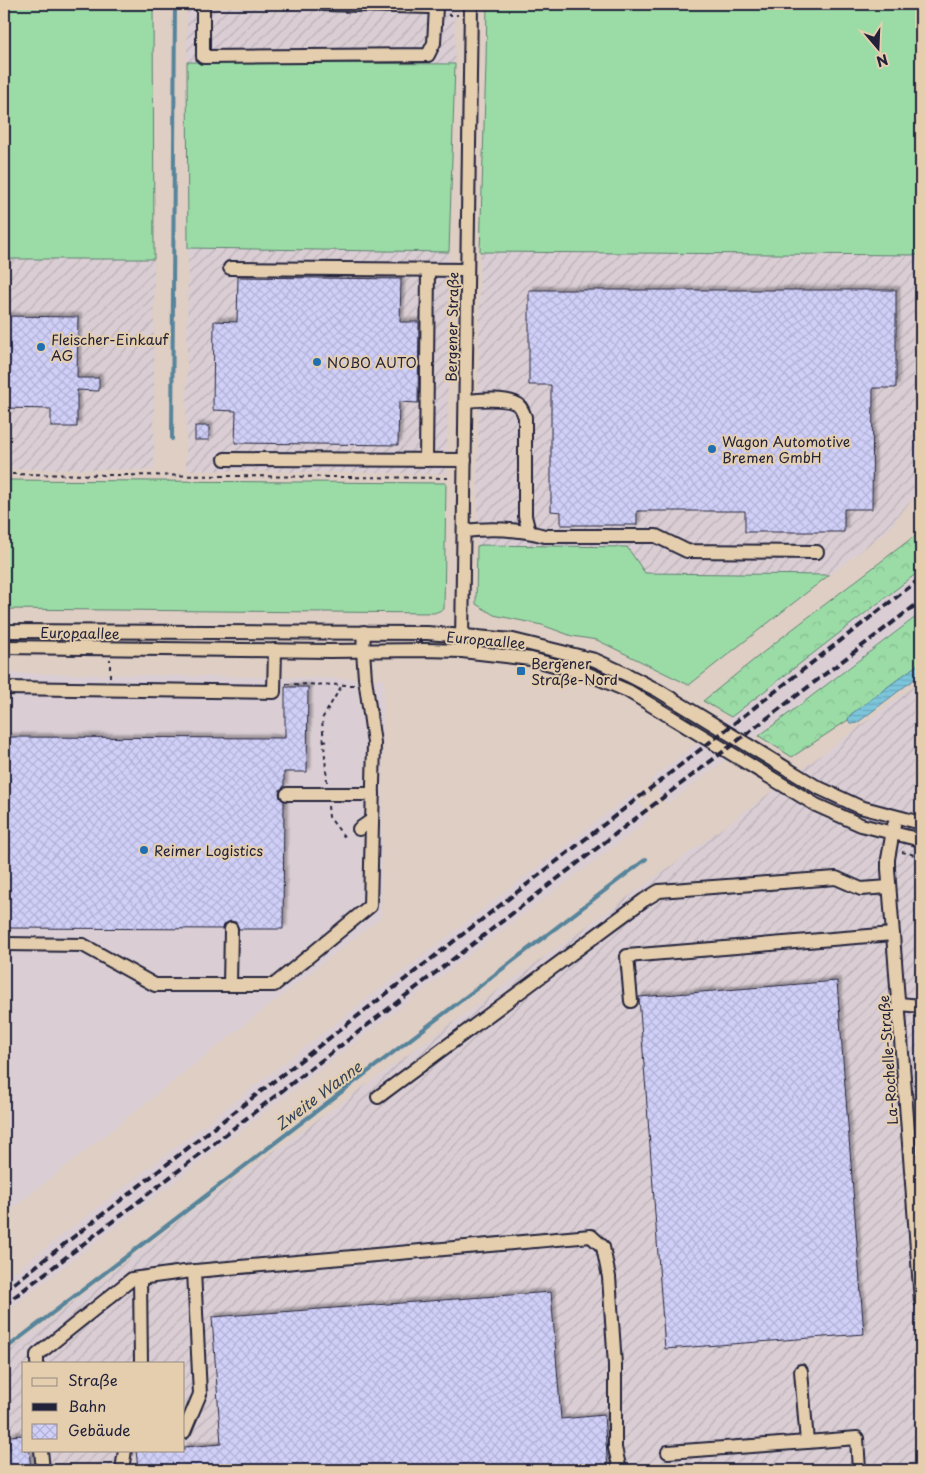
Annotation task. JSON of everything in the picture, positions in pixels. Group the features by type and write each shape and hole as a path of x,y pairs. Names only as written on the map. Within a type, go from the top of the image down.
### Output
{"street":[{"path":"202,4 203,57 428,54 434,43 431,9 323,4"},
{"name":"Bergener Straße","path":"462,651 471,9"},
{"path":"230,268 468,270"},
{"path":"426,460 428,270"},
{"path":"466,401 481,399 510,402 518,404 522,410 525,417 526,516 529,532"},
{"path":"225,459 465,460"},
{"path":"464,531 481,529 529,532 545,536 656,536 687,551 817,552"},
{"name":"Europaallee","path":"4,631 364,632 462,634 513,640 595,660 628,674 817,787 860,807 921,823"},
{"path":"330,651 332,632"},
{"path":"4,944 83,945 155,985 274,985 370,906 374,742 366,685 363,651 364,632"},
{"name":"Europaallee","path":"4,648 462,651 531,659 588,674 628,691 816,805 861,825 921,840"},
{"path":"4,688 274,692 275,650"},
{"path":"288,794 373,794"},
{"name":"La-Rochelle-Straße","path":"896,817 888,858 921,1301"},
{"path":"359,829 372,820"},
{"path":"378,1097 648,897 659,891 836,878 861,889 890,886"},
{"path":"230,985 231,929"},
{"path":"631,1001 627,956 893,934"},
{"path":"898,1004 921,1006"},
{"path":"37,1362 37,1355 132,1280 140,1278 194,1271 591,1236 603,1247 609,1277 615,1365 615,1448 620,1470"},
{"path":"185,1430 200,1394 194,1271"},
{"path":"140,1278 141,1362"},
{"path":"801,1371 807,1442"},
{"path":"668,1452 857,1438 859,1470"},
{"path":"41,1452 43,1470"},
{"path":"122,1470 125,1452"}],"path":[{"path":"431,9 471,9"},
{"path":"4,474 464,478"},
{"path":"110,677 111,648"},
{"path":"275,684 366,685"},
{"path":"342,685 322,719 329,817 346,839"},
{"path":"324,741 332,740"},
{"path":"917,807 921,808"}],"shaded area":[{"path":"187,4 455,4 455,64 187,62"},
{"path":"188,248 449,252 447,474 186,470"},
{"path":"480,252 921,255 921,456 919,490 888,530 829,575 645,573 627,547 477,546"},
{"path":"4,259 154,259 154,470 4,469"},
{"path":"921,570 921,613 667,804 650,780"},
{"path":"4,673 384,679 381,917 4,1215"},
{"path":"921,681 921,1470 4,1470 4,1355 203,1202 678,861"},
{"path":"633,793 649,816 641,826 460,962 4,1313 4,1280"}],"green space":[{"path":"4,4 153,4 154,259 4,259"},
{"path":"487,4 921,4 921,255 480,252"},
{"path":"187,62 455,64 449,252 188,248"},
{"path":"4,480 446,483 444,609 434,613 4,609"},
{"path":"921,531 921,570 731,717 703,701 781,638"},
{"path":"477,546 627,547 645,573 829,575 689,685 597,640 572,636 542,625 494,615 476,604"},
{"path":"921,613 921,662 850,715 848,720 792,757 759,736"}],"water":[{"path":"921,662 921,674 857,723 851,724 848,720 850,715"}],"building":[{"name":"NOBO AUTO","path":"238,277 401,279 400,322 419,322 418,403 399,402 398,445 235,443 236,411 213,410 214,321 237,322"},
{"name":"Wagon Automotive Bremen GmbH","path":"529,290 896,290 896,388 873,388 872,509 844,509 844,532 745,532 745,511 637,511 637,525 561,525 561,512 551,511 551,385 529,385"},
{"name":"Fleischer-Einkauf AG","path":"4,316 78,317 77,378 99,378 99,391 77,390 77,427 51,427 51,409 4,408"},
{"path":"195,426 209,426 209,440 195,440"},
{"name":"Reimer Logistics","path":"285,687 308,687 307,772 284,772 284,787 280,790 279,794 280,798 284,801 283,929 239,929 236,922 231,921 224,924 223,929 4,928 4,737 285,738"},
{"path":"837,981 864,1334 665,1349 639,997"},
{"path":"551,1292 561,1419 604,1415 608,1470 138,1470 136,1452 185,1452 185,1447 221,1444 212,1317"},
{"path":"22,1435 22,1452 29,1452 31,1470 4,1470 4,1450 10,1449 9,1436"}],"waterway":[{"path":"172,439 175,4"},
{"name":"Zweite Wanne","path":"4,1350 646,859"}],"tunnel":[{"path":"283,4 323,4"}],"railway":[{"path":"4,1291 921,578"},
{"path":"4,1305 921,601"}],"place":[{"name":"Fleischer-Einkauf AG","path":"41,347"},
{"name":"NOBO AUTO","path":"317,362"},
{"name":"Wagon Automotive Bremen GmbH","path":"712,449"},
{"name":"Bergener Straße-Nord","path":"521,671"},
{"name":"Reimer Logistics","path":"144,850"}]}
